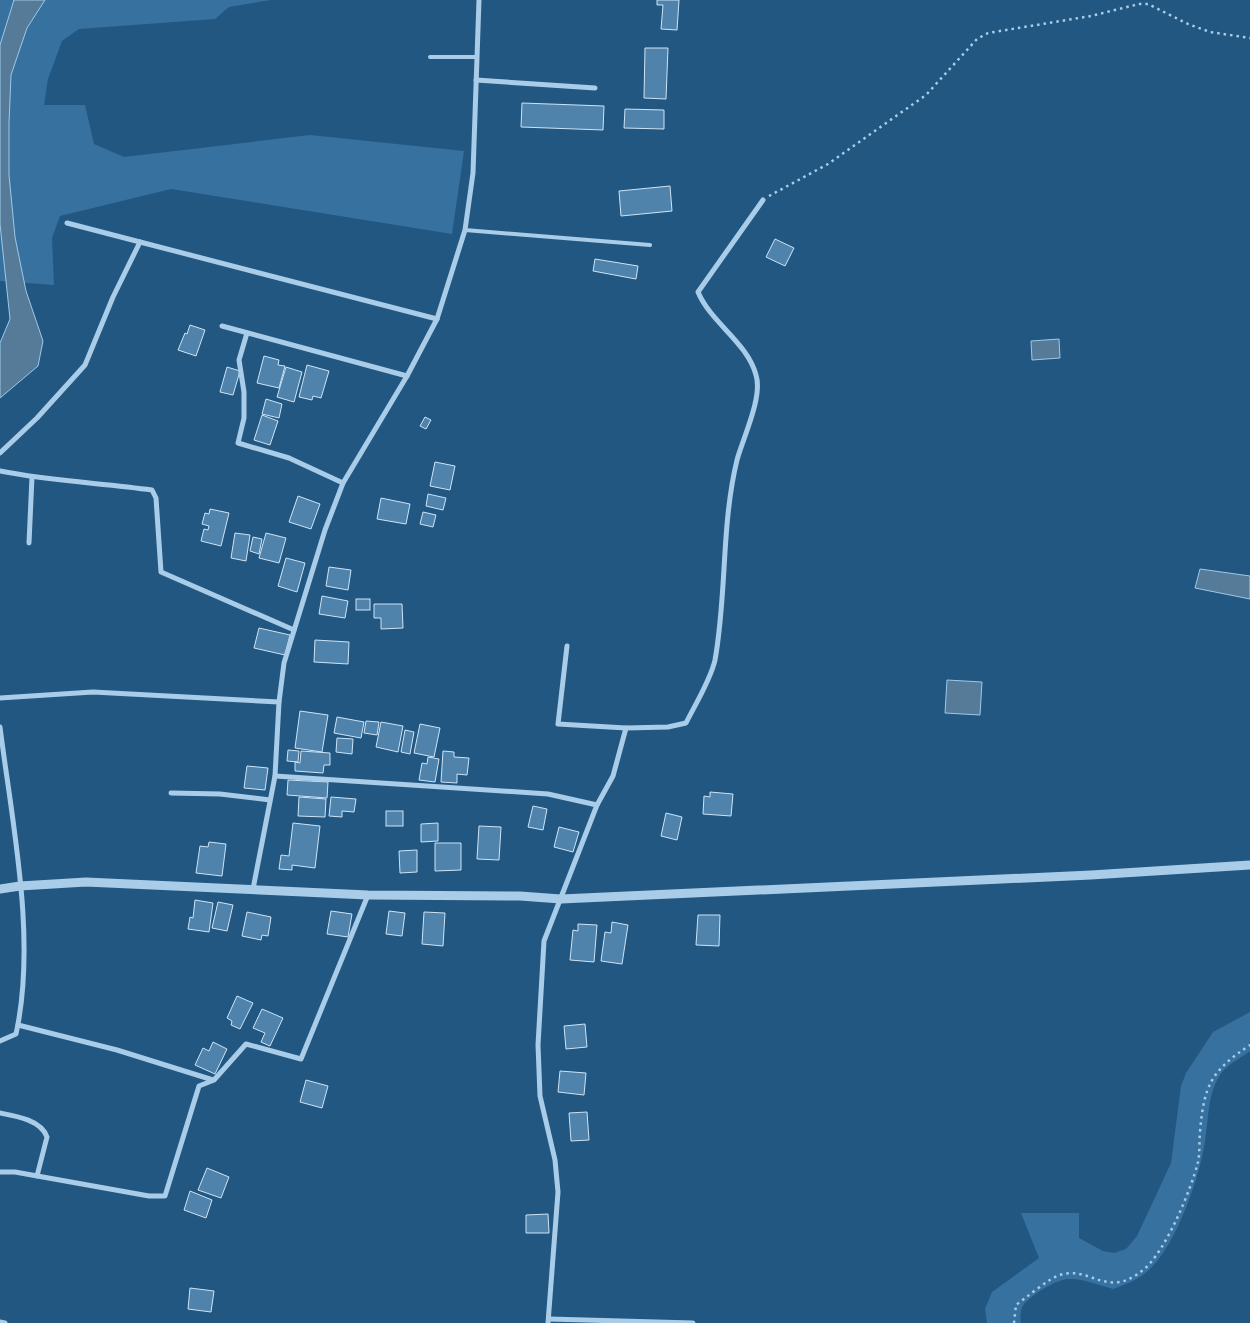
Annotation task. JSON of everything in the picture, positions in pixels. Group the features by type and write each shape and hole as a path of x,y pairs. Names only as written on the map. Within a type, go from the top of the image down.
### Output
{"street":[{"path":"253,889 275,776 279,702 284,663 325,530 343,483 407,376 437,319 465,230 472,173 479,0"},
{"path":"476,80 596,88"},
{"path":"567,646 558,724 626,728 668,727 686,722 714,662 725,535 737,461 756,396 757,376 744,352 704,305 698,292 763,200"},
{"path":"67,223 437,319"},
{"path":"0,453 37,418 85,365 113,297 140,242"},
{"path":"222,326 407,376"},
{"path":"247,333 238,360 244,392 244,418 238,443 289,458 343,483"},
{"path":"0,471 32,477 152,490 156,498 161,572 294,630"},
{"path":"29,543 32,477"},
{"path":"0,698 93,692 279,702"},
{"path":"0,727 20,886 24,960 16,1034 0,1041"},
{"path":"626,728 613,776 597,805 544,941 538,1045 540,1096 554,1160 558,1192 549,1321 693,1323"},
{"path":"275,776 548,794 597,805"},
{"path":"171,794 220,794 270,800"},
{"path":"0,889 86,882 368,895 520,896 561,899 1081,876 1250,865"},
{"path":"0,1172 15,1172 149,1196 165,1196 199,1086 214,1080 246,1044 301,1059 368,895"},
{"path":"18,1025 117,1050 214,1080"},
{"path":"0,1113 24,1118 45,1131 47,1137 37,1176"},
{"path":"0,1322 5,1323"}],"lane":[{"path":"430,57 477,57"},
{"path":"465,230 650,245"}],"path":[{"path":"763,200 828,164 926,96 977,39 988,33 1091,16 1139,4 1148,4 1188,24 1210,32 1250,38"},
{"path":"1014,1323 1016,1305 1060,1275 1078,1274 1112,1284 1129,1279 1144,1270 1162,1247 1178,1216 1198,1162 1202,1102 1211,1081 1227,1060 1250,1045"}],"shaded area":[{"path":"0,0 271,0 229,7 215,19 79,29 62,41 48,79 44,105 85,105 94,144 124,157 310,135 464,151 452,234 171,189 60,216 52,238 54,285 0,281"},
{"path":"14,0 45,0 27,28 11,75 9,123 9,175 15,237 26,291 43,341 38,366 0,398 0,343 10,319 0,224 0,45"},
{"path":"1059,339 1060,358 1032,360 1031,341"},
{"path":"1200,569 1250,576 1250,599 1195,588"},
{"path":"947,680 982,682 980,715 945,713"},
{"path":"1250,1012 1250,1051 1226,1068 1216,1083 1211,1099 1198,1174 1175,1232 1155,1264 1137,1279 1113,1289 1079,1280 1067,1279 1056,1282 1044,1288 1024,1304 1021,1323 987,1323 985,1309 992,1292 1039,1258 1021,1213 1079,1213 1079,1238 1103,1251 1114,1253 1126,1249 1137,1236 1171,1163 1181,1086 1186,1073 1213,1032"}],"building":[{"path":"657,0 679,0 677,30 661,29 663,5 657,5"},
{"path":"645,48 668,48 666,99 644,98"},
{"path":"522,103 604,106 603,130 521,127"},
{"path":"625,109 664,110 664,129 624,128"},
{"path":"670,186 672,211 621,216 619,191"},
{"path":"775,239 794,248 785,266 766,257"},
{"path":"595,259 638,266 636,279 593,271"},
{"path":"190,325 205,330 196,356 178,350"},
{"path":"264,356 279,360 278,365 285,366 279,388 257,383"},
{"path":"307,365 329,371 321,398 313,396 312,400 299,397"},
{"path":"227,367 240,371 233,395 220,392"},
{"path":"286,367 302,372 294,402 277,397"},
{"path":"266,399 282,404 279,418 262,414"},
{"path":"262,415 278,421 270,445 254,440"},
{"path":"425,417 431,420 426,429 420,426"},
{"path":"435,462 455,466 450,490 430,486"},
{"path":"428,494 446,498 443,510 426,506"},
{"path":"298,496 320,504 311,529 289,522"},
{"path":"381,498 410,504 406,524 377,519"},
{"path":"210,509 229,513 221,546 201,541 204,529 208,530 209,526 202,524 205,513 209,514"},
{"path":"423,512 436,515 433,527 420,524"},
{"path":"235,533 250,535 246,561 231,558"},
{"path":"266,533 286,538 279,563 259,558"},
{"path":"253,537 262,539 259,554 250,551"},
{"path":"286,558 305,563 297,592 278,586"},
{"path":"329,567 351,570 348,590 326,586"},
{"path":"322,596 348,601 345,618 319,614"},
{"path":"356,599 370,599 370,610 356,610"},
{"path":"374,604 402,604 403,628 381,629 381,618 374,618"},
{"path":"259,628 290,635 285,655 254,648"},
{"path":"315,640 349,642 348,664 314,662"},
{"path":"300,711 328,715 322,752 295,748"},
{"path":"337,717 364,722 361,738 334,733"},
{"path":"366,721 379,722 377,735 364,733"},
{"path":"381,722 403,726 398,752 376,747"},
{"path":"420,724 440,728 434,757 414,753"},
{"path":"405,730 414,732 410,754 401,752"},
{"path":"337,738 353,739 352,754 336,752"},
{"path":"288,750 299,751 298,762 287,761"},
{"path":"301,751 330,753 330,765 324,765 323,773 295,771 295,762 300,763"},
{"path":"443,751 454,752 454,757 469,758 467,775 457,774 457,783 441,782"},
{"path":"428,757 439,759 435,782 419,780 422,763 427,764"},
{"path":"247,766 268,768 265,790 244,788"},
{"path":"288,780 328,782 327,798 287,795"},
{"path":"710,792 733,794 731,816 703,814 704,796 710,797"},
{"path":"299,797 326,799 325,817 298,816"},
{"path":"331,797 356,799 354,812 342,811 342,817 329,816"},
{"path":"533,806 547,809 543,830 528,827"},
{"path":"386,811 403,811 403,826 386,826"},
{"path":"666,813 682,817 677,840 661,836"},
{"path":"293,823 320,826 315,868 292,865 292,870 279,869 281,855 289,856"},
{"path":"438,823 438,841 421,842 421,824"},
{"path":"479,826 501,827 499,860 477,859"},
{"path":"559,827 579,832 573,852 554,847"},
{"path":"209,842 226,844 222,876 196,873 200,846 208,847"},
{"path":"435,843 461,843 461,870 435,871"},
{"path":"417,850 417,872 400,873 399,851"},
{"path":"195,900 213,903 209,932 188,929 190,917 193,918"},
{"path":"218,902 233,905 227,931 212,928"},
{"path":"331,911 352,914 348,937 327,934"},
{"path":"389,911 405,913 402,936 386,934"},
{"path":"247,912 271,917 268,936 262,935 261,940 242,936"},
{"path":"424,912 445,913 443,946 422,944"},
{"path":"698,915 720,915 719,946 696,945"},
{"path":"612,922 628,925 622,964 601,961 605,932 611,933"},
{"path":"578,924 597,925 594,962 570,960 573,930 578,931"},
{"path":"237,996 253,1003 240,1029 231,1025 232,1021 227,1018"},
{"path":"262,1009 283,1018 270,1046 261,1042 265,1033 253,1028"},
{"path":"585,1024 587,1047 566,1049 564,1026"},
{"path":"213,1042 227,1049 215,1074 195,1065 203,1048 209,1051"},
{"path":"560,1071 586,1073 584,1095 558,1092"},
{"path":"306,1080 328,1086 322,1108 300,1102"},
{"path":"587,1112 589,1140 571,1141 569,1113"},
{"path":"207,1168 229,1177 221,1198 198,1190"},
{"path":"190,1191 212,1200 206,1218 184,1210"},
{"path":"548,1214 549,1233 526,1233 526,1215"},
{"path":"190,1288 214,1291 211,1312 188,1309"}]}
